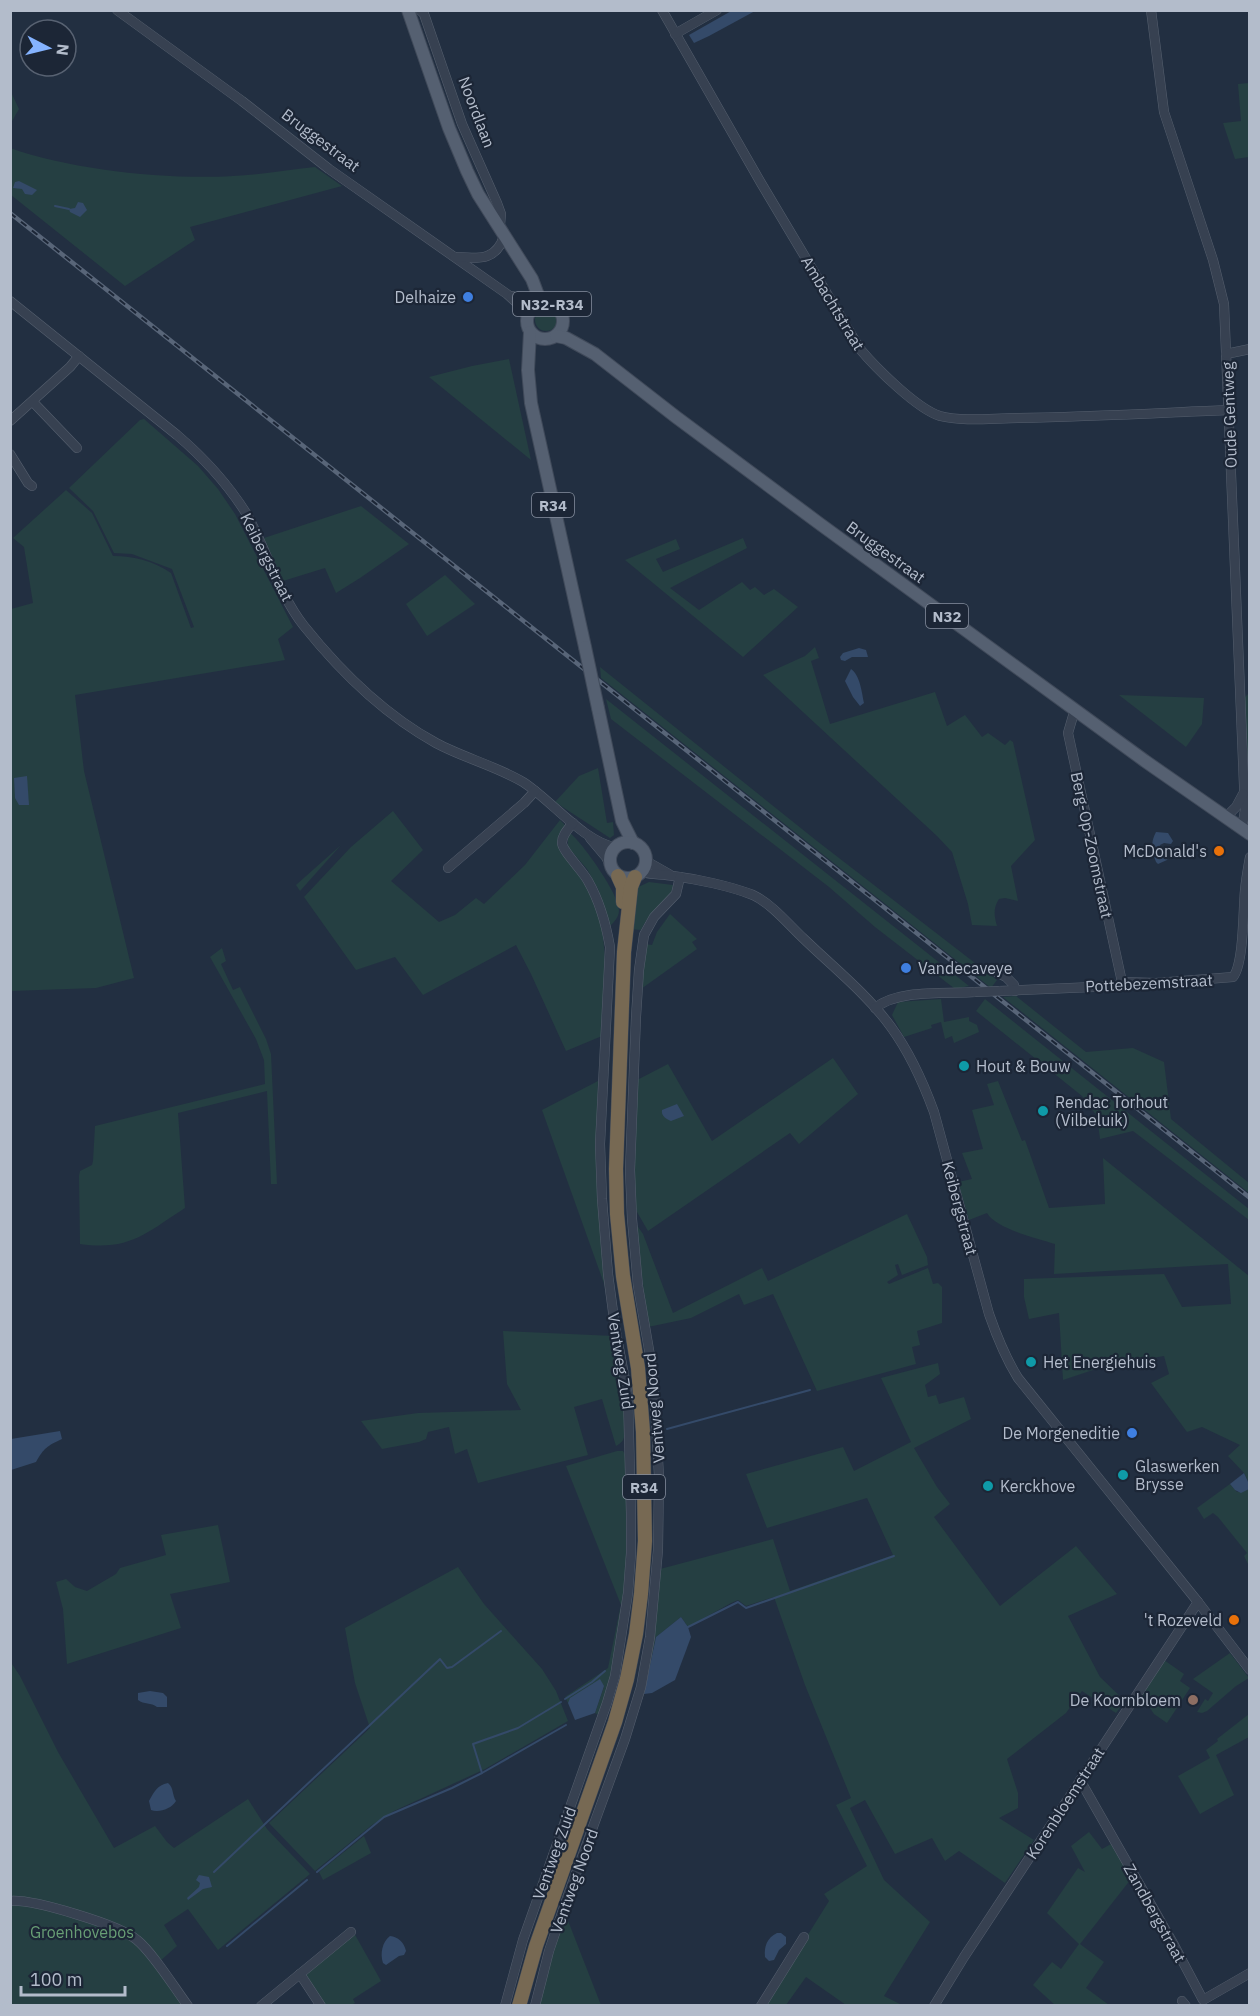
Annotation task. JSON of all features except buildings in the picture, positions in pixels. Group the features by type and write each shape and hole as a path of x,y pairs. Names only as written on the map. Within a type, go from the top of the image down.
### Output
{"highway":[{"name":"R34","path":"519,2006 536,1946 615,1722 634,1645 641,1594 645,1541 643,1432 638,1368 623,1276 617,1214 616,1169 624,952 622,887 614,870"},
{"name":"R34","path":"624,952 630,894 641,870"}],"main road":[{"name":"Noordlaan","path":"408,10 449,128 463,161 478,194 531,279 535,307"},
{"name":"Noordlaan","path":"419,10 457,125 502,231"},
{"name":"Noordlaan","path":"531,279 540,283 556,306"},
{"name":"N32-R34","path":"549,303 556,306 562,313 564,322 563,327 553,337 539,338 530,332 527,323 535,307 549,303"},
{"name":"Bruggestraat","path":"564,322 586,342 595,354"},
{"name":"R34","path":"530,332 529,386 534,419 622,821 633,843"},
{"name":"Bruggestraat","path":"553,337 566,338 595,354 812,518 1246,832"},
{"path":"530,362 537,346 542,341 553,337"},
{"name":"R34","path":"617,846 622,821"},
{"path":"633,843 643,850 641,870 630,879 614,870 611,852 617,846 633,843"}],"street":[{"name":"Bruggestraat","path":"117,10 330,168 507,294 535,307"},
{"name":"Noordlaan","path":"403,10 451,148 455,155 463,161"},
{"name":"Ambachtstraat","path":"662,10 860,349 874,367 928,410 939,416 970,418 1072,417 1228,410"},
{"path":"675,34 717,10"},
{"name":"Oude Gentweg","path":"1151,10 1164,112 1217,273 1224,304 1246,832"},
{"path":"455,257 491,255 498,250 502,231"},
{"name":"Keibergstraat","path":"10,301 177,435 218,474 246,514 297,616 359,686 387,710 421,734 517,778 587,834 609,846 617,846"},
{"path":"1226,354 1250,349"},
{"path":"11,420 33,402 79,356"},
{"path":"33,402 77,448"},
{"path":"10,454 32,486"},
{"path":"1239,690 1250,689"},
{"name":"Berg-Op-Zoomstraat","path":"1074,709 1068,733 1122,982"},
{"path":"448,868 535,791"},
{"path":"1226,817 1236,807 1243,794"},
{"name":"Ventweg Zuid","path":"505,2006 523,1940 615,1676 624,1623 631,1553 628,1396 608,1274 600,1144 610,947 606,926 592,889 580,868 563,847 565,832 573,823"},
{"name":"Keibergstraat","path":"587,834 614,870"},
{"name":"Pottebezemstraat","path":"875,1008 890,998 904,995 1117,986 1122,982 1127,984 1156,983 1233,977 1236,974 1240,955 1245,888 1250,857"},
{"name":"Keibergstraat","path":"641,870 737,890 759,899 875,1008 890,1026 924,1084 934,1112 989,1314 1007,1361 1018,1378 1250,1670"},
{"name":"Ventweg Noord","path":"535,2006 549,1951 625,1739 640,1687 651,1628 658,1550 658,1436 653,1373 638,1286 630,1170 642,943 649,923 676,894 677,877"},
{"path":"993,970 1006,977 1014,985 1015,991"},
{"name":"Korenbloemstraat","path":"934,2005 1198,1602"},
{"name":"Zandbergstraat","path":"1080,1780 1203,2000"},
{"path":"10,1900 52,1907 127,1933 138,1940 188,2006"},
{"path":"261,2006 351,1932"},
{"path":"761,2006 804,1936"},
{"path":"1193,2006 1250,1973"},
{"path":"300,1974 321,2006"}],"green space":[{"path":"1249,83 1249,157 1235,159 1223,123 1241,121 1238,84"},
{"path":"10,90 19,109 11,123 10,123"},
{"path":"10,148 91,168 150,175 233,176 315,167 342,186 190,227 195,240 125,286 11,195"},
{"path":"546,309 556,316 557,320 550,330 546,331 536,324 535,320 542,310"},
{"path":"509,359 531,460 429,377"},
{"path":"144,419 198,466 218,489 235,514 293,627 278,639 285,660 75,695 84,771 134,978 96,988 11,991 11,609 33,603 24,547 13,538 66,490 92,513 113,556 143,560 171,573 191,628 194,627 172,569 132,554 114,553 93,511 69,488 140,420"},
{"path":"361,506 409,544 336,593 325,568 283,581 264,538"},
{"path":"743,538 747,548 670,588 699,610 742,582 750,590 755,587 764,595 774,589 798,607 743,657 625,560 676,539 680,549 656,559 663,572"},
{"path":"445,575 475,604 427,636 406,604"},
{"path":"815,647 819,658 811,661 830,724 935,692 947,726 965,715 982,737 988,733 1005,745 1010,740 1013,742 1035,840 1011,866 1018,901 999,899 995,912 997,926 972,925 952,852 763,675 805,656"},
{"path":"600,667 817,841 997,980 991,988 601,678"},
{"path":"1249,693 1250,802 1248,802 1244,698"},
{"path":"1119,695 1204,698 1202,724 1186,747"},
{"path":"606,699 969,986 955,989 875,927 829,887 611,719"},
{"path":"598,768 607,823 613,822 614,835 610,838 555,802 579,776"},
{"path":"393,811 423,850 391,881 439,922 455,915 476,898 484,904 525,865 560,820 566,826 560,834 558,845 588,886 601,923 605,960 602,1036 566,1051 516,945 423,995 395,957 356,970 304,897 351,847"},
{"path":"570,833 599,870 618,903 618,915 610,926 598,889 587,869 568,847"},
{"path":"341,845 300,891 296,885"},
{"path":"649,882 673,885 668,897 649,917 641,930 629,929 634,889"},
{"path":"670,914 697,939 692,942 697,949 641,989 645,944 652,945 657,932"},
{"path":"222,948 226,961 221,964 233,990 240,987 271,1054 277,1184 271,1184 267,1091 178,1113 185,1208 137,1238 112,1245 80,1244 79,1176 80,1171 92,1165 95,1126 265,1084 264,1060 256,1039 210,957"},
{"path":"1016,996 1086,1052 1133,1048 1164,1062 1171,1119 1249,1183 1249,1193 1003,997"},
{"path":"941,999 944,1022 969,1017 969,1021 977,1025 979,1032 954,1043 952,1036 945,1039 941,1022 931,1025 932,1028 904,1037 892,1015 898,1002"},
{"path":"985,999 1249,1209 1249,1220 1133,1131 1100,1139 1097,1116 1082,1096 976,1011"},
{"path":"833,1058 858,1094 799,1144 790,1133 648,1231 634,1202 637,1080 668,1064 712,1141"},
{"path":"598,1081 598,1186 607,1292 542,1110"},
{"path":"998,1081 1022,1141 1025,1140 1049,1208 1105,1204 1103,1158 1249,1276 1249,1484 1244,1473 1228,1456 1240,1445 1202,1427 1187,1432 1151,1383 1169,1374 1164,1356 1102,1367 1063,1380 1059,1313 1029,1319 1024,1297 1024,1279 1164,1274 1182,1307 1231,1304 1228,1264 1054,1274 1055,1244 999,1224 987,1213 969,1220 958,1182 972,1179 962,1153 983,1149 972,1110 994,1105 987,1084"},
{"path":"907,1214 927,1257 928,1265 902,1275 898,1264 895,1265 898,1275 887,1282 889,1284 928,1268 933,1284 938,1283 942,1287 942,1323 917,1331 920,1345 912,1347 916,1364 817,1391 773,1294 744,1305 739,1294 691,1318 648,1327 636,1224 643,1234 673,1313 762,1268 768,1281"},
{"path":"503,1331 614,1336 625,1406 626,1421 622,1442 616,1446 602,1399 574,1407 588,1455 478,1483 467,1449 455,1454 449,1427 428,1432 426,1439 419,1442 382,1449 361,1421 418,1413 521,1410 507,1384"},
{"path":"938,1363 940,1374 925,1385 928,1397 936,1395 939,1404 964,1397 971,1419 914,1448 950,1504 934,1517 1000,1606 1076,1546 1117,1594 1068,1616 1100,1677 1125,1701 1116,1713 1082,1691 1066,1713 1007,1759 1018,1793 1018,1808 999,1818 1034,1840 1005,1883 959,1851 945,1861 932,1838 895,1854 865,1800 850,1808 884,1880 930,1922 884,1996 902,2005 846,2005 806,1977 786,2005 764,2005 829,1901 824,1894 867,1866 836,1805 851,1798 805,1685 774,1597 746,1606 738,1600 688,1627 681,1617 656,1637 644,1694 642,1693 660,1569 773,1539 790,1591 893,1555 867,1498 767,1528 746,1474 843,1447 854,1471 911,1442 881,1378"},
{"path":"623,1451 625,1454 628,1552 623,1606 566,1466"},
{"path":"1230,1484 1237,1492 1249,1489 1249,1566 1244,1556 1247,1553 1218,1517 1213,1513 1204,1519 1197,1508"},
{"path":"218,1525 230,1582 170,1594 181,1628 67,1664 63,1609 56,1582 66,1579 75,1587 87,1591 116,1574 120,1568 166,1555 161,1535"},
{"path":"458,1567 484,1604 542,1669 556,1691 568,1721 485,1769 394,1811 372,1825 315,1871 269,1823 370,1728 355,1683 345,1628"},
{"path":"620,1609 623,1610 614,1665 599,1715 595,1713 604,1686 571,1698 568,1703 565,1697 608,1668"},
{"path":"1230,1653 1249,1678 1207,1711 1197,1712 1205,1699 1208,1701 1213,1693 1193,1679"},
{"path":"1164,1660 1184,1674 1180,1681 1190,1688 1167,1723 1154,1714 1142,1696"},
{"name":"Groenhovebos","path":"10,1661 20,1676 58,1752 114,1848 155,1826 174,1848 248,1799 267,1829 310,1874 218,1950 188,1909 164,1925 177,1946 159,1962 191,2005 11,2005"},
{"path":"1249,1714 1249,1737 1216,1755 1234,1795 1200,1814 1178,1776 1210,1758 1206,1750"},
{"path":"1089,1832 1102,1849 1111,1844 1131,1879 1080,1944 1104,1962 1086,1988 1109,2005 1055,2005 1033,1985 1052,1962 1061,1969 1079,1944 1047,1913 1078,1868 1085,1872 1071,1846"},
{"path":"364,1836 371,1853 323,1880 319,1872"},
{"path":"565,1913 599,2000 601,2005 538,2006"},
{"path":"354,1933 381,1981 353,1999 355,2003 351,2005 323,2005 303,1973"}],"water":[{"path":"733,10 755,11 694,43 689,35"},
{"path":"19,181 37,190 32,195 25,194 22,189 13,188 15,182"},
{"path":"78,202 83,203 87,210 80,217 70,212 69,209 75,208"},
{"path":"859,648 866,650 868,657 841,660 843,653"},
{"path":"851,669 859,680 864,703 860,706 845,681"},
{"path":"27,776 29,805 19,805 15,798 14,778"},
{"path":"1156,832 1168,833 1173,841 1171,844 1160,845 1161,850 1170,852 1170,854 1167,860 1158,864 1152,847"},
{"path":"677,1104 684,1116 671,1121 664,1117 662,1110"},
{"path":"60,1431 62,1439 46,1448 36,1462 11,1470 11,1439"},
{"path":"1244,1473 1249,1489 1241,1493 1230,1484"},
{"path":"681,1617 691,1637 675,1680 652,1693 644,1694 656,1637"},
{"path":"600,1679 604,1686 595,1713 575,1720 568,1703 570,1698"},
{"path":"150,1691 163,1693 167,1697 167,1707 157,1707 138,1700 138,1693"},
{"path":"168,1783 176,1801 165,1810 151,1810 149,1801 158,1787"},
{"path":"199,1875 209,1877 212,1887 203,1889 188,1900 187,1898 199,1887 200,1883 196,1880"},
{"path":"777,1933 786,1937 786,1944 779,1950 774,1960 769,1961 765,1957 765,1949 771,1937"},
{"path":"390,1936 400,1940 406,1951 404,1955 386,1965 383,1963 382,1952 385,1941"}],"waterway":[{"path":"55,206 69,209"},
{"path":"667,1429 810,1390"},
{"path":"688,1627 738,1602 746,1608 894,1556"},
{"path":"214,1872 440,1659 447,1668 452,1667 501,1631"},
{"path":"565,1699 605,1671"},
{"path":"482,1773 473,1744 518,1728 561,1702"},
{"path":"317,1872 384,1817 482,1773 566,1725"},
{"path":"227,1946 307,1880"}],"railway":[{"path":"10,213 1250,1198"}],"place":[{"name":"Delhaize","path":"468,297"},
{"name":"McDonald's","path":"1219,851"},
{"name":"Vandecaveye","path":"906,968"},
{"name":"Hout & Bouw","path":"964,1066"},
{"name":"Rendac Torhout (Vilbeluik)","path":"1043,1111"},
{"name":"Het Energiehuis","path":"1031,1362"},
{"name":"De Morgeneditie","path":"1132,1433"},
{"name":"Glaswerken Brysse","path":"1123,1475"},
{"name":"Kerckhove","path":"988,1486"},
{"name":"'t Rozeveld","path":"1234,1620"},
{"name":"De Koornbloem","path":"1193,1700"}]}
